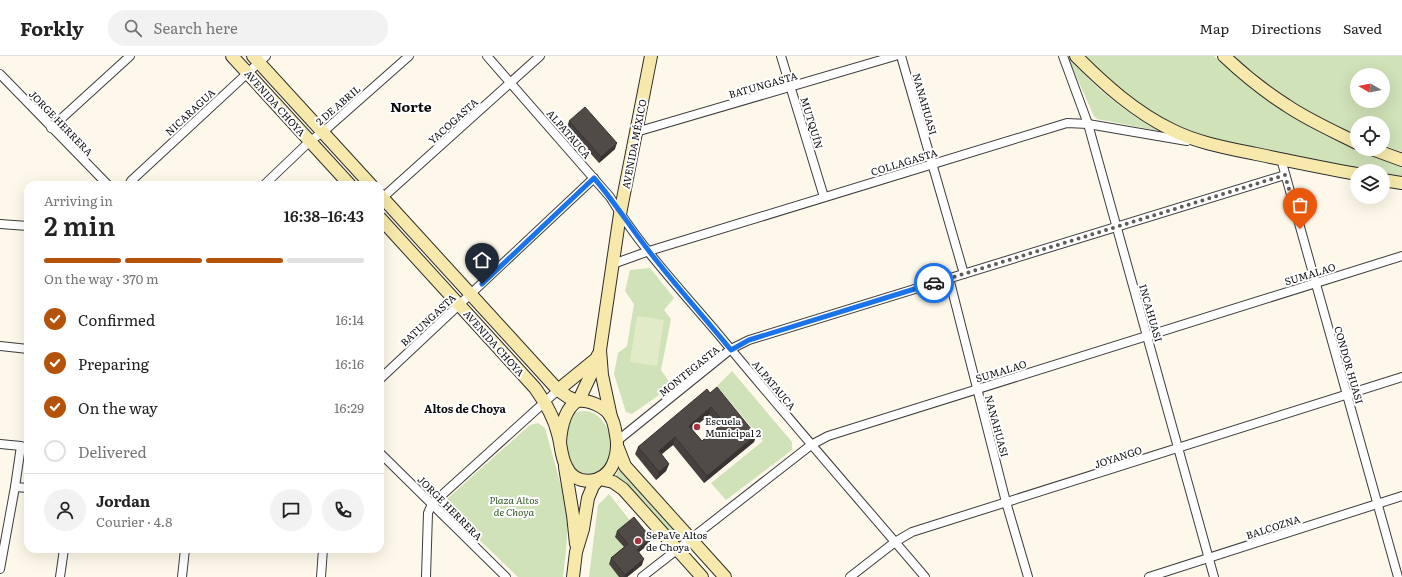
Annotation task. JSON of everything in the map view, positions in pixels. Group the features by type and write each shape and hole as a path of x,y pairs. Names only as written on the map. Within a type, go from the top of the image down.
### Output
{"main road":[{"name":"AVENIDA CHOYA","path":"232,56 346,181"},
{"name":"AVENIDA MÉXICO","path":"578,400 599,354 620,214 651,56"},
{"path":"1076,56 1101,82 1126,102 1148,117 1172,130 1207,144 1350,173"},
{"path":"1224,56 1246,76 1287,106 1350,140"},
{"name":"AVENIDA CHOYA","path":"259,58 367,181"},
{"path":"1390,156 1402,160"},
{"path":"1390,181 1402,183"},
{"name":"AVENIDA CHOYA","path":"384,201 558,390 568,397 578,400"},
{"name":"AVENIDA CHOYA","path":"384,222 535,388 545,402 556,425 560,442"},
{"name":"AVENIDA MÉXICO","path":"599,354 611,418"},
{"path":"558,390 599,354"},
{"path":"576,552 573,515 560,442 565,418 570,408 578,400 601,407 608,413 611,418 620,457 625,466 725,577"},
{"path":"573,577 576,552 583,530 590,491 599,480 608,474 611,469 616,458 617,444"},
{"path":"565,466 578,478 588,481 599,480 613,482 623,489 702,577"}],"street":[{"path":"51,128 130,56"},
{"name":"2 DE ABRIL","path":"268,181 310,141 323,132 409,56"},
{"name":"ALPATAUCA","path":"487,56 610,197 620,214 649,251 731,350 925,577"},
{"name":"YACOGASTA","path":"384,195 540,56"},
{"name":"MUTQUÍN","path":"781,56 824,197"},
{"name":"BATUNGASTA","path":"636,132 895,56"},
{"name":"NANAHUASI","path":"901,56 964,274"},
{"name":"INCAHUASI","path":"1062,56 1088,124 1214,577"},
{"name":"NICARAGUA","path":"131,181 248,73 259,58"},
{"name":"JORGE HERRERA","path":"0,74 104,181"},
{"name":"COLLAGASTA","path":"613,264 649,251 1067,122 1088,124 1207,144"},
{"name":"CONDOR HUASI","path":"1280,159 1398,577"},
{"name":"MONTEGASTA","path":"617,444 731,350 749,340 1285,175"},
{"name":"BATUNGASTA","path":"384,375 594,178"},
{"path":"0,224 24,226"},
{"name":"SUMALAO","path":"642,577 811,445 828,436 1402,256"},
{"name":"NANAHUASI","path":"949,278 1006,502 1028,577"},
{"path":"0,346 24,349"},
{"name":"JOYANGO","path":"850,577 895,542 912,532 1402,377"},
{"path":"426,577 428,513 432,504 558,390"},
{"path":"0,444 21,446 0,568"},
{"name":"JORGE HERRERA","path":"384,457 506,577"},
{"path":"15,487 24,488"},
{"name":"BALCOZNA","path":"1150,577 1402,496"},
{"path":"60,577 63,553"},
{"path":"182,577 185,553"},
{"path":"321,577 323,553"}],"green space":[{"path":"1067,56 1108,97 1159,131 1097,119 1094,116"},
{"path":"1086,56 1214,56 1239,78 1280,108 1308,126 1350,146 1350,156 1372,156 1402,167 1402,177 1390,174 1390,164 1350,164 1350,167 1259,150 1204,135 1153,113 1134,101 1109,80"},
{"path":"1233,56 1402,56 1402,152 1390,148 1390,116 1350,116 1350,132 1324,120 1281,94"},
{"path":"650,268 674,298 664,310 671,319 661,370 672,386 632,414 626,412 614,374 618,353 627,346 634,304 625,291 630,270"},
{"path":"637,316 664,320 657,366 630,362"},
{"path":"732,371 792,442 792,450 726,500 711,483 763,441 717,386"},
{"path":"587,411 595,414 601,419 610,434 612,443 610,459 606,466 590,476 583,475 572,463 568,455 565,435 570,418 573,414"},
{"name":"Plaza Altos de Choya","path":"538,423 545,428 566,509 567,535 563,577 518,577 449,511 446,504 448,498 530,425"},
{"path":"620,467 674,530 670,534 624,481 616,476"},
{"path":"609,494 632,523 619,577 589,577 598,505"}],"building":[{"path":"585,107 617,143 601,157 569,121"},
{"path":"717,387 756,435 707,476 675,437 659,451 669,464 659,472 638,447 707,389 710,393","holes":["711,407 724,422 702,441 689,426"]},
{"path":"634,517 651,538 637,550 644,559 625,575 611,558 628,544 617,531"}],"way so far":[{"path":"934,283 1285,175 1300,229"}],"place":[{"name":"Escuela Municipal 2","path":"697,427"},
{"name":"SePaVe Altos de Choya","path":"638,541"}],"district":[{"name":"Norte","path":"411,107"},
{"name":"Altos de Choya","path":"465,409"}],"route":[{"path":"482,284 594,178 610,197 620,214 649,251 731,350 749,340 934,283"}]}
